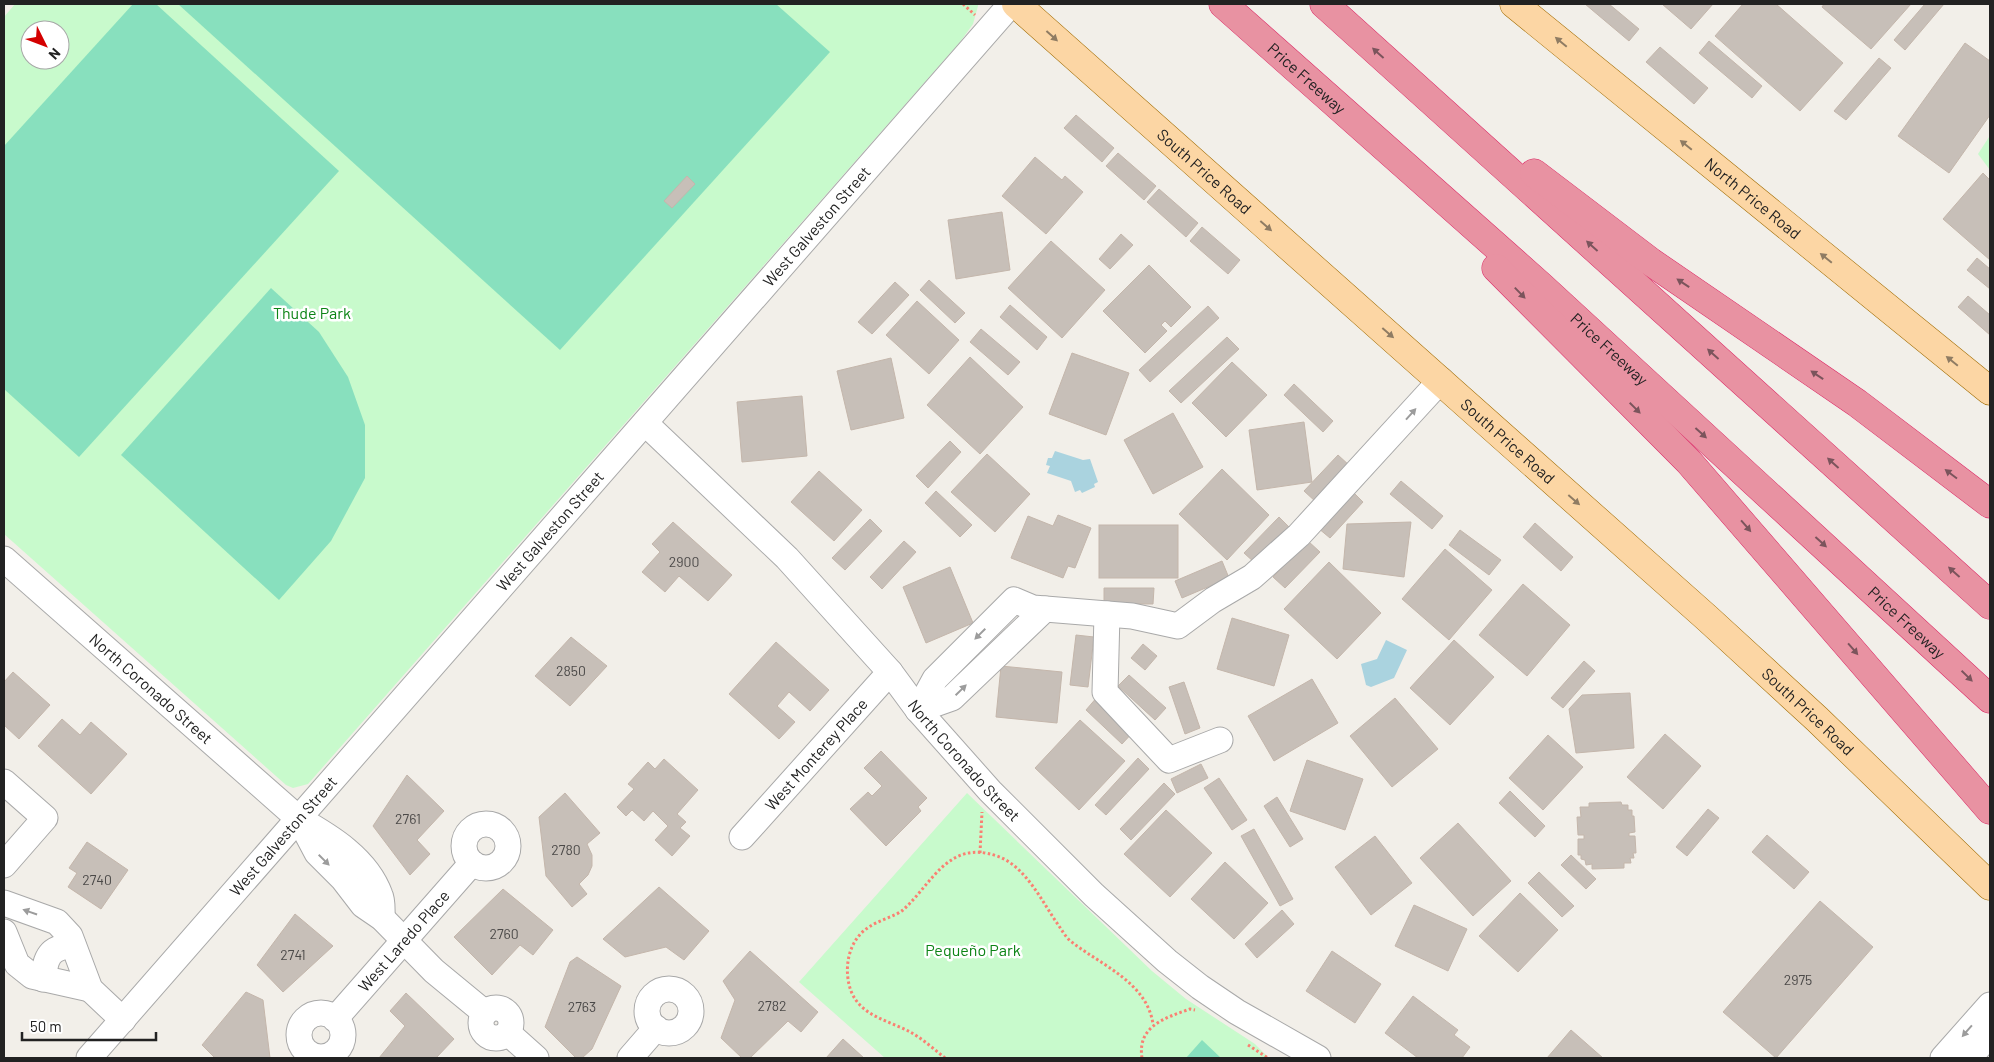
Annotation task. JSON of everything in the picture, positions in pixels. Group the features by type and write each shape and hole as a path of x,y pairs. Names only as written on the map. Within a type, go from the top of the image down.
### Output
{"highway":[{"name":"Price Freeway","path":"1223,4 1541,286 1990,699"},
{"path":"1324,4 1990,605"},
{"path":"1414,86 1581,207 1651,262 1857,403 1990,504"},
{"path":"1340,108 1542,316 1689,462 1990,810"}],"main road":[{"name":"South Price Road","path":"1016,4 1708,618 1817,719 1990,886"},
{"name":"North Price Road","path":"1514,4 1990,392"}],"street":[{"name":"West Galveston Street","path":"89,1058 1011,4"},
{"path":"918,710 935,678 1014,600 1023,606 1045,610 1132,616 1178,626 1214,600 1252,577 1299,535 1441,380"},
{"name":"North Coronado Street","path":"645,423 787,558 890,672 918,710 984,784 1094,895 1167,961 1237,1012 1318,1058"},
{"name":"North Coronado Street","path":"4,559 300,819"},
{"path":"918,710 952,698 1045,610"},
{"path":"1107,614 1105,692 1169,760 1220,740"},
{"name":"West Monterey Place","path":"742,836 890,672"},
{"path":"4,782 45,818 4,865"},
{"path":"300,819 317,853 352,871 363,906 382,918 434,971 485,1013 494,1008 504,1010 511,1023 508,1032 536,1058"},
{"name":"West Laredo Place","path":"336,1019 472,863"},
{"path":"4,903 57,922 70,936 90,989 123,1020"},
{"path":"4,932 17,964 32,976 90,989"},
{"path":"43,979 46,960 52,952 59,947 73,945"},
{"path":"1943,1058 1990,1005"},
{"path":"630,1058 656,1028"},
{"path":"1968,1058 1990,1034"}],"path":[{"path":"980,853 984,784"},
{"path":"945,1058 913,1033 877,1017 862,1007 852,993 847,976 848,958 855,941 867,928 901,911 943,864 960,856 980,853 996,856 1013,864 1026,877 1071,942 1134,986 1144,998 1151,1013 1153,1024"},
{"path":"1142,1058 1141,1051 1144,1036 1153,1024 1190,1009 1198,1012"},
{"path":"1243,1041 1268,1058"}],"green space":[{"name":"Thude Park","path":"15,4 978,4 973,24 960,42 308,784 293,788 286,785 4,534 4,17"},
{"path":"133,4 156,4 339,171 79,457 4,389 4,146"},
{"path":"178,4 776,4 830,52 560,350"},
{"path":"1990,138 1990,170 1978,154"},
{"path":"271,288 319,332 348,377 365,425 365,478 331,541 279,600 121,455"},
{"name":"Pequeño Park","path":"967,793 1152,971 1186,999 1255,1044 1269,1058 885,1058 799,982"},
{"path":"1202,1040 1221,1058 1186,1058"}],"water":[{"path":"1055,451 1083,460 1090,459 1098,482 1094,484 1095,487 1082,493 1080,490 1075,492 1071,481 1047,473 1050,466 1046,465 1048,458 1052,458"},
{"path":"1386,640 1407,650 1394,678 1371,687 1366,685 1361,664 1377,659"}],"building":[{"path":"1585,4 1609,4 1639,29 1629,41"},
{"path":"1662,4 1713,4 1691,29"},
{"path":"1743,4 1776,4 1843,63 1800,111 1715,36"},
{"path":"1824,4 1911,4 1871,49 1822,7"},
{"path":"1925,4 1944,4 1905,50 1894,40"},
{"path":"1709,41 1762,86 1752,98 1699,53"},
{"path":"1965,43 1990,61 1990,115 1949,173 1898,136"},
{"path":"1660,47 1708,88 1694,104 1646,62"},
{"path":"1879,58 1891,68 1846,120 1834,111"},
{"path":"1076,115 1114,148 1102,162 1064,128"},
{"path":"1118,153 1156,186 1144,200 1106,166"},
{"path":"1035,157 1062,180 1065,176 1083,192 1046,234 1002,196"},
{"path":"1983,173 1990,180 1990,260 1943,219"},
{"path":"687,176 695,184 672,208 664,201"},
{"path":"1159,189 1198,223 1186,237 1147,202"},
{"path":"1002,212 1010,270 956,279 948,220"},
{"path":"1202,227 1240,260 1228,274 1190,241"},
{"path":"1121,234 1133,245 1110,269 1099,259"},
{"path":"1051,241 1105,290 1062,338 1008,288"},
{"path":"1977,258 1990,269 1990,289 1967,270"},
{"path":"1149,265 1191,307 1171,327 1165,321 1161,325 1167,331 1145,353 1103,311"},
{"path":"929,280 965,313 955,323 920,290"},
{"path":"895,282 909,295 872,334 858,322"},
{"path":"1968,296 1990,315 1990,335 1958,307"},
{"path":"917,301 959,340 929,374 886,335"},
{"path":"1010,305 1047,337 1037,350 1000,317"},
{"path":"1208,306 1219,318 1150,382 1139,370"},
{"path":"981,329 1020,362 1008,375 970,342"},
{"path":"1227,337 1239,349 1181,403 1169,391"},
{"path":"1072,353 1129,373 1106,435 1049,414"},
{"path":"970,357 1023,407 980,454 927,405"},
{"path":"891,358 904,418 851,430 837,371"},
{"path":"1232,362 1267,395 1226,437 1192,403"},
{"path":"1294,384 1333,421 1323,432 1284,395"},
{"path":"802,396 807,456 742,462 737,402"},
{"path":"1173,413 1203,467 1153,494 1124,440"},
{"path":"1304,422 1312,482 1257,490 1249,430"},
{"path":"950,441 961,452 928,488 916,476"},
{"path":"987,454 1030,494 995,532 951,492"},
{"path":"1338,455 1350,466 1316,502 1304,491"},
{"path":"1222,469 1269,515 1227,560 1179,514"},
{"path":"819,471 862,510 834,541 791,502"},
{"path":"1401,481 1443,516 1432,529 1390,494"},
{"path":"936,491 972,525 960,537 925,503"},
{"path":"1353,492 1363,502 1330,538 1318,528"},
{"path":"1058,515 1091,528 1075,568 1068,566 1063,578 1011,558 1028,516 1053,526"},
{"path":"1279,517 1290,528 1255,563 1244,553"},
{"path":"870,519 882,531 845,570 832,558"},
{"path":"673,522 732,575 708,601 679,576 665,592 642,572 660,552 652,544"},
{"path":"1411,522 1404,577 1343,569 1347,524"},
{"path":"1535,523 1573,557 1561,571 1523,537"},
{"path":"1099,525 1178,525 1178,578 1099,578"},
{"path":"1460,530 1501,560 1489,575 1449,545"},
{"path":"904,541 916,552 882,589 870,577"},
{"path":"1308,541 1320,552 1285,588 1273,577"},
{"path":"1445,549 1492,590 1449,640 1402,599"},
{"path":"1222,561 1229,578 1182,598 1175,581"},
{"path":"1329,562 1381,613 1337,659 1284,609"},
{"path":"950,567 973,623 926,643 903,587"},
{"path":"1523,584 1570,625 1527,676 1479,635"},
{"path":"1104,588 1154,588 1153,604 1104,604"},
{"path":"1232,618 1289,635 1274,686 1217,669"},
{"path":"1076,635 1094,637 1088,687 1070,685"},
{"path":"571,637 607,666 570,706 535,676"},
{"path":"1454,640 1494,677 1450,725 1410,688"},
{"path":"776,642 829,690 810,711 789,692 777,706 795,722 779,739 729,694"},
{"path":"1143,644 1157,656 1145,670 1131,658"},
{"path":"1584,661 1595,671 1563,708 1551,698"},
{"path":"1001,666 1062,672 1057,723 996,717"},
{"path":"13,672 50,705 19,739 4,725 4,682"},
{"path":"1129,675 1166,708 1155,720 1118,686"},
{"path":"1312,679 1338,723 1274,761 1248,716"},
{"path":"1184,682 1200,728 1185,734 1169,687"},
{"path":"1630,693 1634,748 1576,753 1569,709 1582,695"},
{"path":"1098,696 1135,730 1122,744 1086,710"},
{"path":"1395,698 1438,749 1392,787 1350,736"},
{"path":"62,719 80,735 91,722 127,754 91,794 38,746"},
{"path":"1080,720 1125,761 1079,810 1035,768"},
{"path":"1665,734 1701,766 1663,809 1627,777"},
{"path":"1548,735 1583,767 1543,810 1509,778"},
{"path":"881,751 927,798 918,807 921,811 886,846 850,809 868,792 872,796 882,786 864,768"},
{"path":"1138,758 1149,769 1106,815 1095,805"},
{"path":"664,759 698,790 677,814 686,822 680,828 690,836 672,856 655,840 668,826 653,811 644,821 632,810 626,816 617,807 634,789 628,784 648,762 655,769"},
{"path":"1307,760 1363,779 1345,830 1290,811"},
{"path":"1201,764 1208,778 1177,793 1171,779"},
{"path":"407,775 444,811 417,840 430,854 410,875 373,826"},
{"path":"1219,778 1247,820 1232,830 1204,788"},
{"path":"1164,783 1175,794 1131,840 1120,829"},
{"path":"1510,791 1545,826 1535,837 1499,803"},
{"path":"565,793 600,833 587,844 592,855 592,866 588,875 579,884 587,894 572,907 546,876 539,817"},
{"path":"1277,797 1303,839 1290,847 1264,806"},
{"path":"1621,802 1622,805 1628,805 1628,810 1632,810 1632,816 1634,816 1635,832 1629,833 1629,836 1635,836 1636,853 1633,853 1634,858 1630,858 1631,863 1624,863 1624,868 1592,869 1592,864 1586,865 1585,860 1581,859 1581,855 1578,855 1578,839 1584,839 1584,835 1578,835 1577,817 1581,817 1580,807 1589,807 1589,803"},
{"path":"1708,809 1719,818 1687,856 1676,847"},
{"path":"1166,810 1212,853 1170,897 1124,854"},
{"path":"1458,823 1511,881 1473,916 1420,858"},
{"path":"1254,829 1293,899 1280,906 1241,836"},
{"path":"1767,835 1809,872 1794,889 1752,852"},
{"path":"1375,836 1412,883 1371,915 1335,867"},
{"path":"87,842 128,870 101,909 68,887 77,873 69,868"},
{"path":"1571,855 1596,879 1586,889 1561,865"},
{"path":"1225,862 1268,903 1234,939 1191,899"},
{"path":"1539,872 1574,906 1562,917 1528,883"},
{"path":"659,887 709,931 684,960 666,947 625,957 603,939"},
{"path":"503,889 553,930 533,955 520,945 492,975 454,937"},
{"path":"1520,893 1558,930 1518,972 1479,936"},
{"path":"1820,901 1873,947 1776,1058 1723,1012"},
{"path":"1414,905 1467,929 1448,971 1395,946"},
{"path":"1282,910 1294,924 1257,958 1245,944"},
{"path":"295,914 333,946 283,992 257,965"},
{"path":"750,951 818,1012 801,1032 788,1021 750,1058 742,1058 721,1038 735,1000 723,981"},
{"path":"1332,951 1381,984 1355,1023 1306,991"},
{"path":"577,957 621,986 592,1049 582,1058 576,1058 545,1027 570,962"},
{"path":"246,992 263,1000 270,1058 215,1058 202,1045"},
{"path":"406,993 454,1039 436,1058 379,1058 405,1026 390,1011"},
{"path":"1413,996 1458,1030 1454,1035 1470,1047 1462,1058 1418,1058 1385,1033"},
{"path":"1571,1030 1603,1058 1547,1058"},
{"path":"843,1039 864,1058 826,1058"}]}
